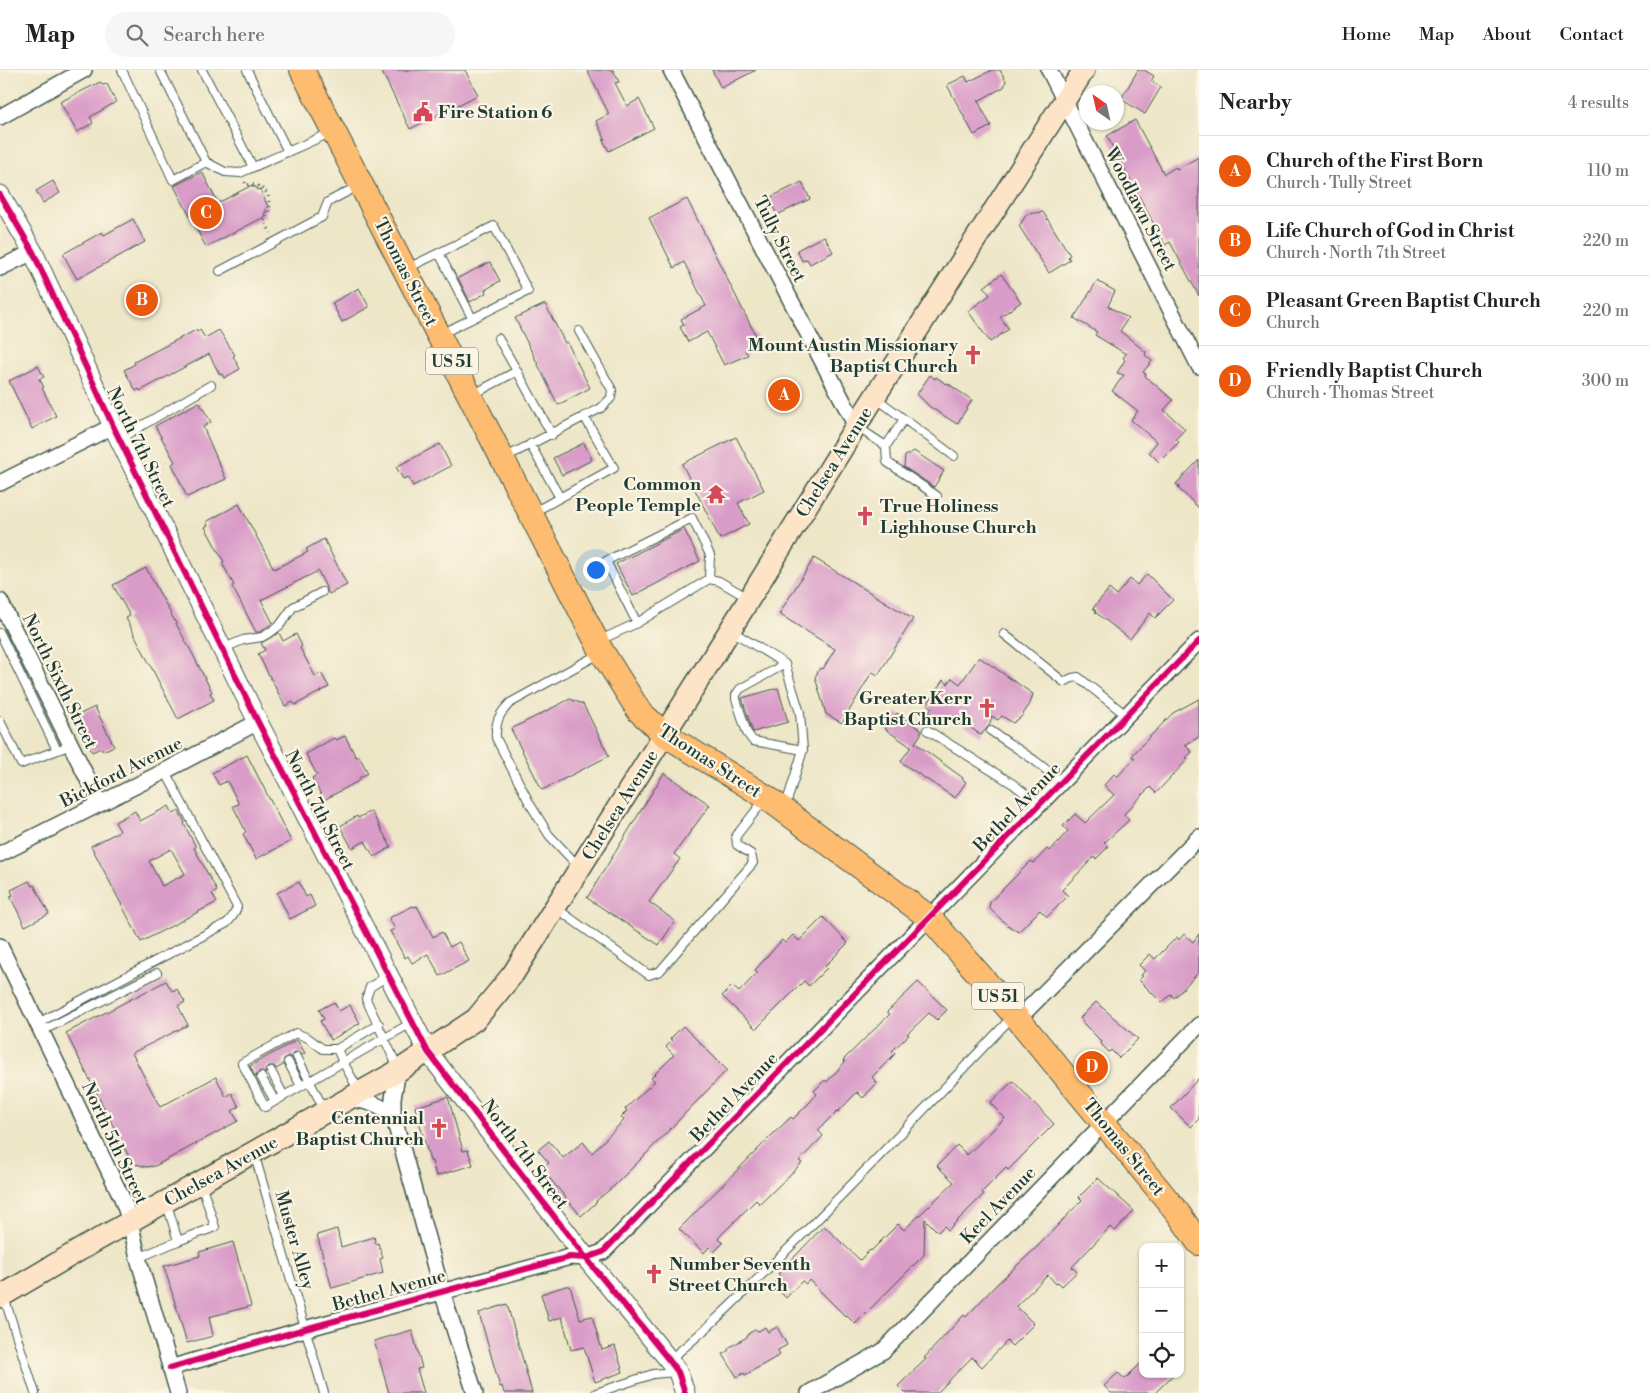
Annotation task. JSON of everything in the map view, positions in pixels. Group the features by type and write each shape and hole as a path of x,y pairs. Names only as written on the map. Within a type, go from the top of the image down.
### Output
{"main road":[{"name":"Thomas Street","path":"302,70 599,647 639,711 664,734 775,804 930,918 1104,1122 1178,1213 1199,1243"},
{"name":"Chelsea Avenue","path":"2,1296 355,1096 428,1052 476,1019 514,974 874,397 1084,70"}],"street":[{"path":"0,117 84,70"},
{"name":"Tully Street","path":"671,70 856,426"},
{"name":"Woodlawn Street","path":"1049,70 1199,366"},
{"name":"North 7th Street","path":"0,195 33,252 116,433 258,722 428,1052 586,1258 674,1366 685,1393"},
{"path":"0,268 33,252"},
{"path":"0,483 116,433"},
{"name":"North Sixth Street","path":"0,601 64,747 100,804"},
{"name":"Bethel Avenue","path":"170,1368 570,1257 586,1258 603,1252 1199,640"},
{"name":"Bickford Avenue","path":"0,854 258,722"},
{"path":"1016,1017 1199,837"},
{"name":"North 5th Street","path":"0,946 122,1198 178,1393"},
{"name":"Keel Avenue","path":"809,1393 882,1351 1199,1025"},
{"path":"399,1070 393,1098 393,1115 442,1292 475,1393"},
{"path":"355,1096 379,1105 393,1115"}],"lane":[{"path":"122,70 173,180 206,162"},
{"path":"160,70 206,162 225,172 240,173 334,131"},
{"path":"202,70 253,167"},
{"path":"248,70 288,152"},
{"path":"220,271 322,217 328,202 362,184"},
{"path":"406,270 494,226 528,291 439,335"},
{"path":"440,253 472,318"},
{"path":"503,459 601,408 611,398 612,390 579,332"},
{"path":"498,338 552,435"},
{"path":"470,396 516,371"},
{"path":"116,433 212,385"},
{"path":"874,397 954,456"},
{"path":"531,514 614,468 584,416"},
{"path":"904,419 886,446 888,462 937,496"},
{"path":"856,426 886,446"},
{"path":"530,444 560,498"},
{"path":"637,623 606,561 692,518 710,555 709,579"},
{"path":"580,869 550,835 530,804 496,738 495,728 501,712 510,703 709,579 719,581 750,598"},
{"path":"222,649 243,640 262,637 271,632 280,625 293,607 322,592"},
{"path":"556,908 649,975 660,972 753,863 751,854 737,845 736,836 775,804 803,750 800,713 785,664 730,630"},
{"path":"0,633 64,747 21,764 0,721"},
{"path":"1004,634 1064,682 1078,677 1126,715"},
{"path":"785,664 740,688 736,699 747,733 752,740 803,750"},
{"path":"927,730 1013,784 1040,805"},
{"path":"991,732 1034,760 1062,782"},
{"path":"40,1027 227,923 236,912 236,907 165,771"},
{"path":"40,1027 157,973"},
{"path":"388,975 370,987 366,999 399,1070"},
{"path":"596,1393 674,1366 692,1342 863,1174 1016,1017"},
{"path":"379,1024 336,1049 323,1049 308,1038 296,1033 289,1040 253,1061 242,1063 265,1107 413,1022"},
{"path":"336,1049 343,1062 355,1096"},
{"path":"297,1056 326,1112"},
{"path":"288,1062 301,1086"},
{"path":"271,1071 284,1096"},
{"path":"262,1077 275,1101"},
{"name":"Muster Alley","path":"254,1153 324,1393"},
{"path":"138,1258 215,1227 201,1182"},
{"path":"166,1202 178,1241"},
{"path":"2,1296 35,1393"}],"path":[{"path":"240,173 246,185 258,185 268,194 270,209 264,221 276,242"}],"building":[{"name":"Fire Station 6","path":"381,70 465,70 478,95 410,129"},
{"path":"587,70 613,70 619,82 615,83 627,106 639,99 654,128 609,151 596,121 609,114"},
{"path":"712,70 756,70 721,88"},
{"path":"992,70 1000,70 1006,81 1004,87 978,101 991,126 974,135 947,85 965,76 968,82"},
{"path":"1138,70 1144,70 1154,76 1151,81 1161,87 1145,114 1124,101 1124,94"},
{"path":"100,82 102,85 107,84 116,102 90,117 93,123 77,132 60,102"},
{"path":"1135,120 1164,174 1199,157 1199,296 1170,242 1165,245 1107,136 1118,130 1124,130 1124,126"},
{"path":"202,172 218,203 252,185 257,190 260,189 268,207 265,209 267,212 264,213 266,216 206,247 174,186"},
{"path":"53,181 60,193 43,203 36,191"},
{"path":"802,182 810,199 777,215 769,198"},
{"path":"687,199 759,342 745,350 748,355 724,365 707,332 688,342 680,327 684,325 681,319 706,306 684,262 674,268 649,218"},
{"path":"1043,212 1070,255 1068,257 1070,260 1049,273 1019,226 1027,214"},
{"path":"133,219 145,242 77,279 63,254 102,232 104,235"},
{"path":"824,236 833,252 810,264 807,259 802,261 797,250"},
{"path":"490,262 500,281 485,290 486,293 470,302 458,278"},
{"path":"1001,274 1021,302 1000,317 1009,329 990,342 968,311 990,295 984,287"},
{"path":"1097,281 1115,291 1108,306 1128,318 1120,331 1146,352 1145,355 1152,361 1143,372 1146,374 1145,376 1173,400 1164,410 1185,429 1176,439 1179,442 1159,462 1149,452 1157,442 1131,420 1138,411 1112,391 1124,375 1117,373 1125,360 1123,358 1126,354 1095,335 1097,332 1074,318"},
{"path":"359,288 369,307 342,322 332,303"},
{"path":"545,304 590,388 558,405 515,318"},
{"path":"196,330 197,332 200,330 205,338 219,330 235,355 233,356 240,369 224,378 222,374 220,375 209,354 140,391 139,389 136,391 124,370 135,364 134,362"},
{"path":"38,366 44,377 39,379 44,387 42,388 56,416 32,429 9,381"},
{"path":"930,375 947,383 972,400 957,424 930,407 917,394"},
{"path":"199,402 211,422 203,427 226,479 187,497 172,464 175,462 155,426"},
{"path":"736,437 764,490 738,503 749,524 720,539 682,464"},
{"path":"584,443 592,460 562,475 553,458"},
{"path":"440,444 451,466 413,486 408,477 403,479 396,467"},
{"path":"914,451 944,471 934,487 904,467 905,456"},
{"path":"1199,460 1199,508 1176,484"},
{"path":"239,504 274,569 308,552 306,549 324,539 347,585 329,594 318,571 261,600 273,623 260,632 256,632 232,586 234,585 222,563 224,562 205,527 208,525 206,522"},
{"path":"684,529 700,561 633,596 616,564"},
{"path":"814,558 913,619 878,675 872,672 842,723 826,714 815,677 820,668 823,669 835,649 779,614"},
{"path":"146,568 192,653 212,692 210,693 214,700 178,719 126,618 130,616 113,585"},
{"path":"1147,574 1173,600 1155,618 1150,613 1130,639 1095,612 1093,608 1109,589 1116,595 1130,579 1137,585"},
{"path":"279,633 283,641 296,634 302,646 300,648 315,676 321,673 329,687 295,705 293,702 285,706 258,654 265,650 261,643"},
{"path":"979,657 1033,694 1030,704 1021,717 1013,723 1002,716 998,720 992,716 989,726 981,735 951,714 945,723 929,712 932,708 927,704 943,680 948,684 952,678 960,684"},
{"path":"778,688 788,722 753,732 742,698"},
{"path":"570,699 583,704 609,756 542,790 511,729"},
{"path":"1199,699 1199,737 1185,745 1192,752 1186,758 1188,759 1156,793 1150,787 1124,814 1129,820 1104,843 1108,847 1096,859 1094,857 1062,890 1068,896 1047,917 1040,910 1018,932 1006,924 989,908 990,902 1031,861 1034,863 1047,849 1050,851 1068,831 1063,826 1075,814 1085,823 1114,795 1104,785 1114,774 1117,777 1135,758 1132,756 1137,750 1173,713"},
{"path":"95,707 114,746 103,751 101,748 92,752 74,717"},
{"path":"897,713 921,730 921,734 915,743 966,782 955,798 902,763 901,761 911,747 885,729"},
{"path":"345,736 356,757 359,756 368,773 359,778 360,780 324,800 312,778 317,775 306,754 334,738 336,740"},
{"path":"247,755 291,841 256,859 243,834 246,832 233,806 239,804 227,781 219,785 212,773"},
{"path":"664,773 710,805 674,854 680,859 649,902 675,921 659,945 587,898"},
{"path":"169,806 173,814 179,811 196,847 194,848 217,891 212,894 217,902 141,942 91,846 120,831 115,822 135,811 140,821","holes":["171,849 185,874 162,886 149,861"]},
{"path":"371,811 391,847 374,857 365,841 352,848 340,826 357,816 358,818"},
{"path":"29,881 32,886 34,885 49,914 25,926 10,896 13,895 11,890"},
{"path":"299,882 306,897 310,895 315,906 290,919 277,893"},
{"path":"413,906 417,906 433,937 442,932 450,947 459,942 469,961 440,976 428,954 412,963 408,956 405,958 390,931 395,929 389,918"},
{"path":"823,917 848,943 825,966 827,968 809,986 804,981 756,1029 722,996 732,986 739,992 758,972 755,970 782,940 785,943 793,935 799,941"},
{"path":"1184,934 1193,942 1199,934 1199,972 1174,998 1171,994 1162,1003 1139,980 1145,971 1139,965 1150,954 1155,959 1177,937 1179,940"},
{"path":"166,981 172,991 177,989 185,1002 178,1006 188,1025 132,1053 160,1107 216,1077 226,1097 232,1093 239,1107 232,1111 238,1121 155,1166 146,1167 136,1164 130,1159 66,1033"},
{"path":"918,982 947,1010 937,1020 929,1013 907,1034 909,1035 892,1051 895,1054 872,1077 877,1083 863,1098 857,1092 837,1111 818,1130 823,1136 799,1161 802,1163 760,1204 756,1200 722,1234 718,1239 723,1243 714,1252 709,1247 704,1253 679,1229 773,1134 791,1117 793,1119 811,1101 817,1094 814,1091 825,1080 827,1082 845,1062 843,1060 890,1014 887,1012"},
{"path":"334,1002 339,1011 350,1005 360,1023 331,1040 320,1021 324,1019 319,1010"},
{"path":"1096,1002 1138,1039 1119,1058 1100,1043 1101,1041 1080,1018"},
{"path":"683,1026 727,1070 614,1186 581,1216 542,1169 549,1163 538,1150 549,1141 563,1158 583,1142 592,1153 624,1120 621,1117 627,1111 625,1109 655,1081 651,1078 674,1055 666,1047 672,1040 670,1039"},
{"path":"297,1040 305,1053 295,1052 292,1058 288,1056 284,1059 283,1065 276,1069 274,1066 269,1066 265,1070 266,1074 260,1071 255,1077 250,1066"},
{"path":"1199,1078 1199,1119 1191,1127 1171,1108"},
{"path":"1013,1081 1054,1124 1008,1170 1006,1168 982,1192 984,1194 948,1230 944,1226 938,1232 925,1219 924,1255 855,1324 809,1280 806,1284 802,1281 786,1298 773,1285 781,1277 778,1274 824,1226 860,1260 898,1224 904,1230 954,1182 937,1166 957,1145 967,1155 1005,1118 990,1103"},
{"name":"Centennial Baptist Church","path":"448,1097 463,1151 468,1150 473,1165 436,1176 415,1107"},
{"path":"1098,1178 1134,1211 1115,1231 1110,1227 1072,1267 1077,1272 1062,1286 1058,1282 1056,1284 1048,1275 1016,1306 1034,1324 1012,1346 1007,1341 982,1367 972,1357 937,1393 905,1393 898,1386 926,1359 924,1358 964,1315 966,1317 995,1286 1038,1246 1082,1200 1079,1197"},
{"path":"337,1229 341,1247 374,1237 383,1258 380,1259 383,1273 332,1288 317,1235"},
{"path":"233,1242 251,1306 209,1317 213,1336 187,1343 164,1266 200,1256 199,1252"},
{"path":"570,1286 580,1319 592,1316 602,1350 615,1346 623,1372 595,1382 584,1347 571,1350 562,1317 549,1321 541,1294"},
{"path":"507,1304 532,1393 504,1393 502,1386 500,1387 479,1313"},
{"path":"765,1327 768,1332 777,1327 787,1345 778,1350 780,1355 745,1375 744,1373 737,1377 723,1354 729,1350 728,1348 747,1337 749,1333 755,1330 759,1331"},
{"path":"412,1330 422,1368 417,1369 424,1393 389,1393 374,1341"},
{"path":"1139,1365 1139,1378 1170,1378 1155,1393 1111,1393 1104,1386 1118,1373 1125,1379"}],"cycle path":[{"path":"0,195 33,252 113,426 258,722 428,1052 586,1258 669,1360 678,1372 685,1393"},
{"path":"170,1368 570,1257 586,1258 603,1252 1199,641"}],"place":[{"name":"Fire Station 6","path":"423,112"},
{"name":"Pleasant Green Baptist Church","path":"206,213"},
{"name":"Life Church of God in Christ","path":"142,300"},
{"name":"Mount Austin Missionary Baptist Church","path":"973,355"},
{"name":"Church of the First Born","path":"784,395"},
{"name":"Common People Temple","path":"716,494"},
{"name":"True Holiness Lighhouse Church","path":"865,516"},
{"name":"Greater Kerr Baptist Church","path":"987,708"},
{"name":"Friendly Baptist Church","path":"1092,1067"},
{"name":"Centennial Baptist Church","path":"439,1128"},
{"name":"Number Seventh Street Church","path":"654,1274"}]}
